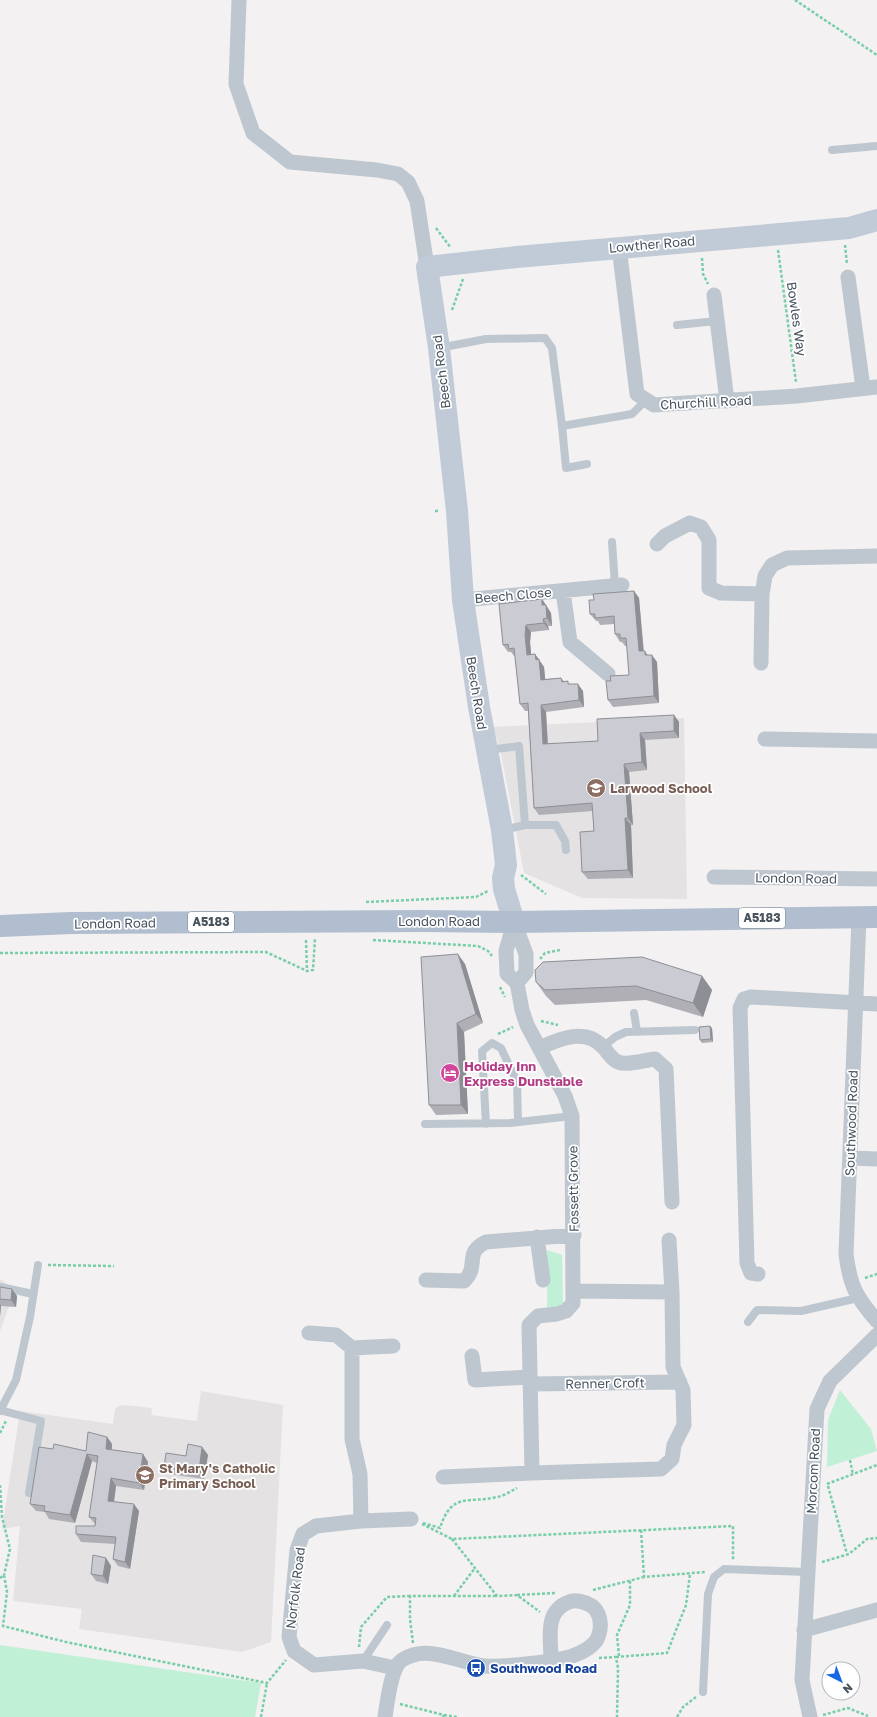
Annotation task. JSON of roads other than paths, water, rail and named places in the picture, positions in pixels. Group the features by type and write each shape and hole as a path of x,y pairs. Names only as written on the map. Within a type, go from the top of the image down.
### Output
{"main road":[{"name":"London Road","path":"0,926 71,923 514,922 868,917"}],"street":[{"name":"Beech Road","path":"239,0 236,84 253,133 290,162 377,170 398,174 408,182 417,201 439,348 457,511 463,600 479,707 502,830 506,865 503,878 504,889 514,922"},
{"name":"Lowther Road","path":"427,267 619,247 849,228 877,220"},
{"name":"Churchill Road","path":"619,247 637,394 654,405 798,396 870,388"},
{"path":"848,277 870,388"},
{"path":"714,295 728,401"},
{"path":"657,544 665,536 690,523 701,527 709,540 709,588 721,593 762,594"},
{"path":"761,663 762,594 765,576 772,565 787,558 877,556"},
{"name":"Beech Close","path":"463,600 619,585"},
{"name":"Beech Close","path":"563,591 570,642 608,674"},
{"path":"764,739 877,741"},
{"name":"London Road","path":"714,877 877,879"},
{"name":"Southwood Road","path":"868,917 855,1004 851,1158 846,1254 851,1283 858,1298 877,1320"},
{"name":"Fossett Grove","path":"514,922 506,951 507,974 517,983 522,1010 527,1025 565,1096 572,1116 574,1235 573,1303 566,1311 557,1314 538,1316 529,1324 532,1473"},
{"path":"758,1274 750,1273 747,1263 740,1008 744,999 751,996 855,1004 877,1004"},
{"path":"540,1048 557,1040 572,1036 587,1037 599,1042 615,1060 619,1062 625,1064 655,1059 666,1069 672,1202"},
{"path":"851,1158 877,1159"},
{"path":"426,1280 464,1281 472,1270 473,1252 479,1245 486,1242 574,1235"},
{"path":"537,1237 543,1280"},
{"path":"443,1477 661,1469 672,1459 674,1445 684,1425 683,1390 673,1367 672,1292 669,1240"},
{"path":"573,1291 672,1292"},
{"path":"308,1333 336,1335 352,1348 393,1346"},
{"name":"Morcom Road","path":"810,1717 802,1680 808,1569 820,1484 817,1409 830,1381 877,1335"},
{"path":"352,1348 352,1439 360,1474 361,1521"},
{"path":"472,1356 475,1380 530,1381"},
{"name":"Renner Croft","path":"530,1381 680,1382"},
{"name":"Norfolk Road","path":"355,1661 314,1665 294,1651 289,1637 297,1550 303,1534 316,1526 361,1521 411,1519"},
{"path":"385,1717 395,1668 401,1660 416,1655 428,1654 448,1656 484,1666 503,1666 551,1660 579,1652 594,1644 599,1634 601,1624 598,1614 592,1606 583,1602 572,1600 562,1604 554,1612 551,1621 551,1660"},
{"path":"804,1630 877,1610"},
{"path":"355,1661 395,1668"}],"lane":[{"path":"832,150 877,146"},
{"path":"677,325 717,321"},
{"path":"439,348 486,339 545,338 552,348 566,468 588,464"},
{"path":"562,426 632,414 646,400"},
{"path":"612,542 619,585"},
{"path":"487,750 519,746 525,825"},
{"path":"502,830 525,825 556,825 565,841 566,850"},
{"path":"634,1013 637,1031"},
{"path":"604,1047 621,1034 637,1031 695,1030"},
{"path":"486,1124 482,1050 492,1043 501,1048 517,1082 518,1122"},
{"path":"425,1124 486,1124 572,1116"},
{"path":"28,1493 41,1420 0,1410 16,1380 30,1317 38,1265"},
{"path":"0,1287 33,1294"},
{"path":"748,1322 757,1310 801,1311 858,1298"},
{"path":"703,1692 708,1594 714,1577 724,1569 808,1569"},
{"path":"355,1661 387,1625"}],"place":[{"name":"Larwood School","path":"596,788"},
{"name":"Holiday Inn Express Dunstable","path":"450,1073"},
{"name":"St Mary's Catholic Primary School","path":"145,1475"},
{"name":"Southwood Road","path":"476,1668"}]}
